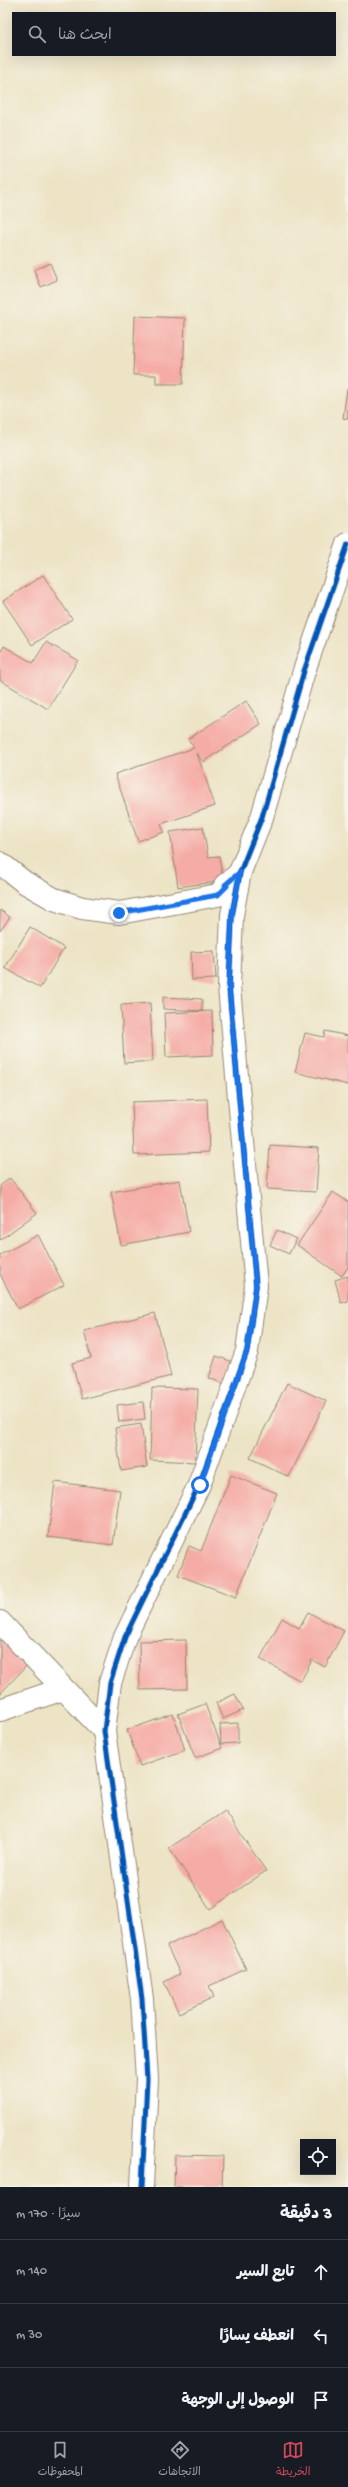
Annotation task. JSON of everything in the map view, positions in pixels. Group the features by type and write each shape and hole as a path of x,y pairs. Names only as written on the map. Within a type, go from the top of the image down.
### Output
{"street":[{"path":"142,2187 147,2079 142,1999 104,1731 110,1683 125,1637 200,1485 247,1351 256,1286 229,987 232,915 240,872 262,817 304,671 348,544"},
{"path":"0,863 24,882 54,899 82,908 119,913 218,895 227,886 225,885 240,872"},
{"path":"0,1622 104,1731"},
{"path":"0,1710 63,1689"}],"building":[{"path":"50,263 57,280 41,287 34,270"},
{"path":"135,316 185,318 183,384 156,384 156,375 133,375"},
{"path":"348,389 348,419 343,418"},
{"path":"43,575 72,619 32,645 3,601"},
{"path":"46,642 78,660 48,709 0,680 0,653 4,646 33,663"},
{"path":"246,701 261,724 203,762 197,753 215,806 161,824 164,832 138,841 115,774 194,748 188,739"},
{"path":"203,827 208,857 219,856 223,881 178,887 170,832"},
{"path":"0,910 10,917 0,931"},
{"path":"30,927 64,948 40,988 5,968"},
{"path":"214,951 216,979 192,980 191,952"},
{"path":"163,997 202,999 202,1011 163,1009"},
{"path":"150,1003 153,1061 124,1063 121,1005"},
{"path":"212,1011 213,1055 166,1057 164,1013"},
{"path":"325,1031 348,1036 348,1085 295,1072 305,1033 324,1037"},
{"path":"207,1099 209,1152 134,1155 132,1102"},
{"path":"270,1145 319,1148 316,1192 267,1189"},
{"path":"10,1178 37,1213 0,1240 0,1186"},
{"path":"180,1180 189,1232 121,1245 111,1192"},
{"path":"333,1192 348,1202 348,1267 342,1276 297,1245"},
{"path":"277,1230 296,1239 289,1254 270,1245"},
{"path":"38,1235 64,1285 18,1309 0,1274 0,1255"},
{"path":"348,1276 348,1301 341,1303 335,1280"},
{"path":"155,1313 171,1376 82,1399 72,1363 91,1358 84,1331"},
{"path":"216,1356 233,1362 225,1384 209,1378"},
{"path":"287,1383 326,1401 289,1477 250,1458"},
{"path":"152,1388 198,1389 195,1462 150,1460"},
{"path":"143,1402 145,1419 119,1422 117,1405"},
{"path":"141,1424 147,1467 121,1471 115,1428"},
{"path":"231,1475 277,1493 236,1597 178,1575 189,1546 201,1551"},
{"path":"55,1482 120,1490 113,1545 48,1537"},
{"path":"308,1612 344,1631 325,1667 312,1660 301,1681 260,1659 282,1618 299,1628"},
{"path":"0,1636 29,1663 0,1694"},
{"path":"186,1640 187,1689 140,1690 139,1641"},
{"path":"235,1694 243,1710 223,1719 216,1703"},
{"path":"205,1704 222,1748 195,1758 178,1714"},
{"path":"173,1714 185,1750 140,1766 127,1730"},
{"path":"238,1723 238,1743 221,1744 220,1724"},
{"path":"225,1811 266,1871 210,1909 169,1848"},
{"path":"222,1919 246,1969 209,1986 214,1997 179,2013 164,1982 180,1974 167,1946"},
{"path":"175,2155 223,2156 222,2187 174,2187"}],"cycle path":[{"path":"142,2187 147,2079 142,1999 104,1731 110,1683 125,1637 199,1485 247,1351 256,1286 229,987 232,915 240,872 262,817 304,671 348,544"}],"route":[{"path":"119,913 193,898 218,895 227,886 225,885 240,872 232,915 229,987 250,1206 256,1286 247,1351 200,1485"}]}
